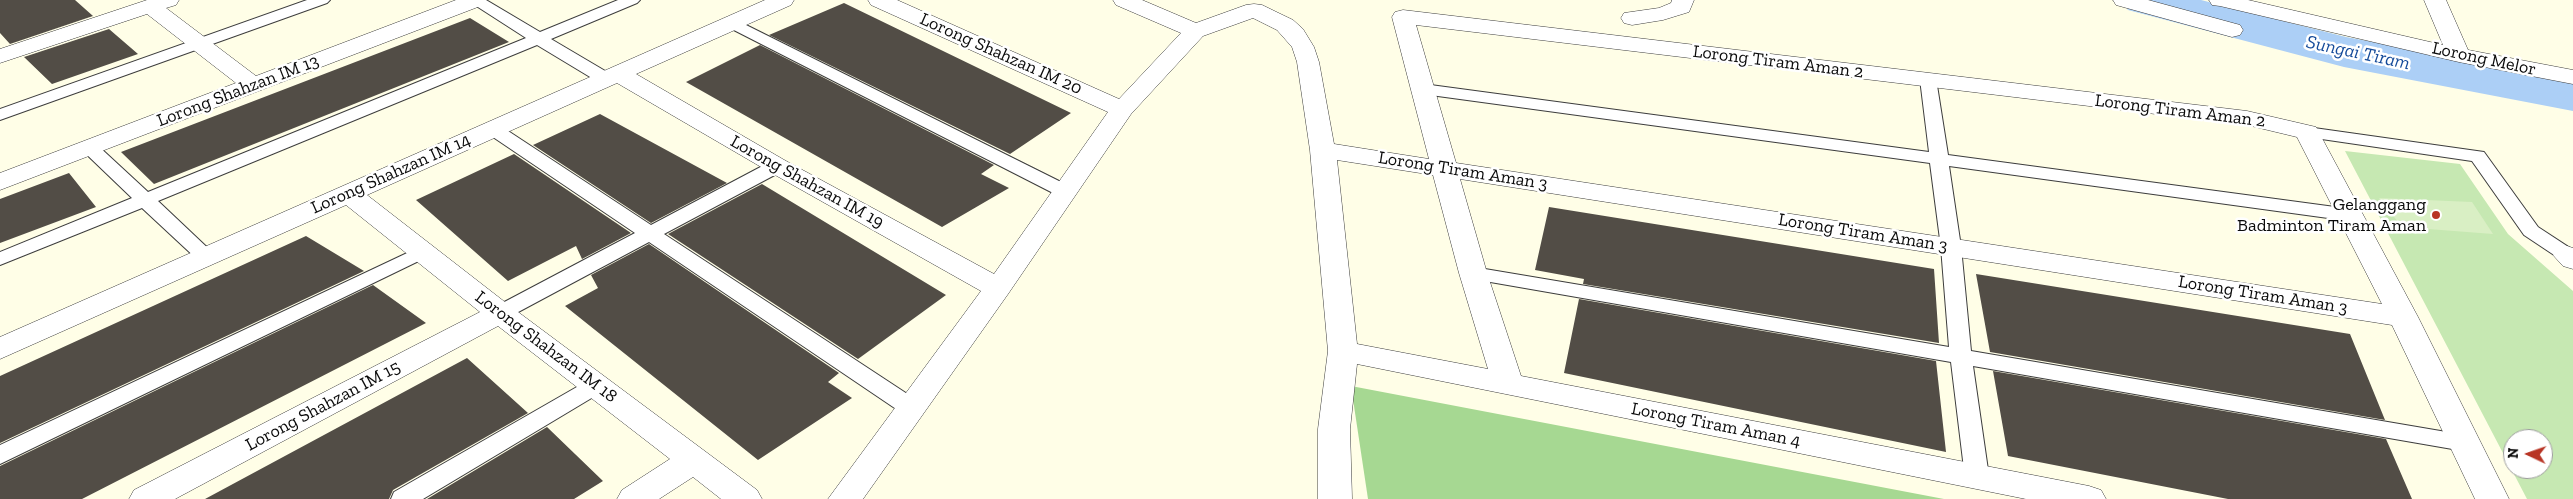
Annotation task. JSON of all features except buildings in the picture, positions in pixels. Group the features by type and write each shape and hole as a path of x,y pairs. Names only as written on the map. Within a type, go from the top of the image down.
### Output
{"street":[{"name":"Lorong Shahzan IM 13","path":"0,182 475,0"},
{"name":"Lorong Shahzan IM 14","path":"0,349 783,0"},
{"name":"Lorong Shahzan IM 20","path":"879,0 1122,109"},
{"path":"1124,0 1195,31"},
{"path":"1632,18 1663,14 1681,7 1684,0"},
{"path":"2124,0 2232,30"},
{"name":"Lorong Melor","path":"2220,0 2258,5 2460,55 2573,77"},
{"path":"2435,0 2460,55"},
{"path":"0,56 162,2 199,44 253,85"},
{"path":"845,499 998,288 1122,109 1195,31 1254,5 1285,25 1295,34 1303,47 1323,150 1343,352 1334,429 1336,499"},
{"name":"Lorong Tiram Aman 2","path":"1508,384 1473,273 1402,17 2247,118 2307,132"},
{"name":"Lorong Shahzan IM 19","path":"612,76 998,288"},
{"path":"2307,132 2403,317 2492,499"},
{"name":"Lorong Tiram Aman 3","path":"1323,150 2403,317"},
{"name":"Lorong Shahzan IM 18","path":"348,194 500,313 745,499"},
{"name":"Lorong Shahzan IM 15","path":"146,499 500,313"},
{"name":"Lorong Tiram Aman 4","path":"1343,352 2089,499"},
{"path":"634,499 693,460"}],"lane":[{"path":"0,115 322,0"},
{"path":"475,0 538,38 612,76"},
{"path":"0,260 632,0"},
{"path":"732,23 1064,191"},
{"path":"1928,79 1951,247 1961,356 1978,477"},
{"path":"1423,89 2350,215"},
{"path":"493,129 910,407"},
{"path":"2307,132 2478,156 2531,231 2570,258"},
{"path":"89,147 206,257"},
{"path":"500,313 776,166"},
{"path":"0,455 422,252"},
{"path":"1473,273 2464,443"},
{"path":"403,499 597,385"}],"green space":[{"path":"2345,151 2460,164 2508,234 2573,291 2573,499 2527,499 2517,479 2553,479 2553,429 2503,429 2503,453"},
{"name":"Gelanggang Badminton Tiram Aman","path":"2379,198 2472,202 2493,234 2402,227"},
{"path":"1351,386 1944,499 1368,499"}],"water":[{"path":"2344,52 2573,91 2573,98"}],"waterway":[{"name":"Sungai Tiram","path":"2145,0 2344,52 2573,95"}],"place":[{"name":"Gelanggang Badminton Tiram Aman","path":"2436,215"}]}
